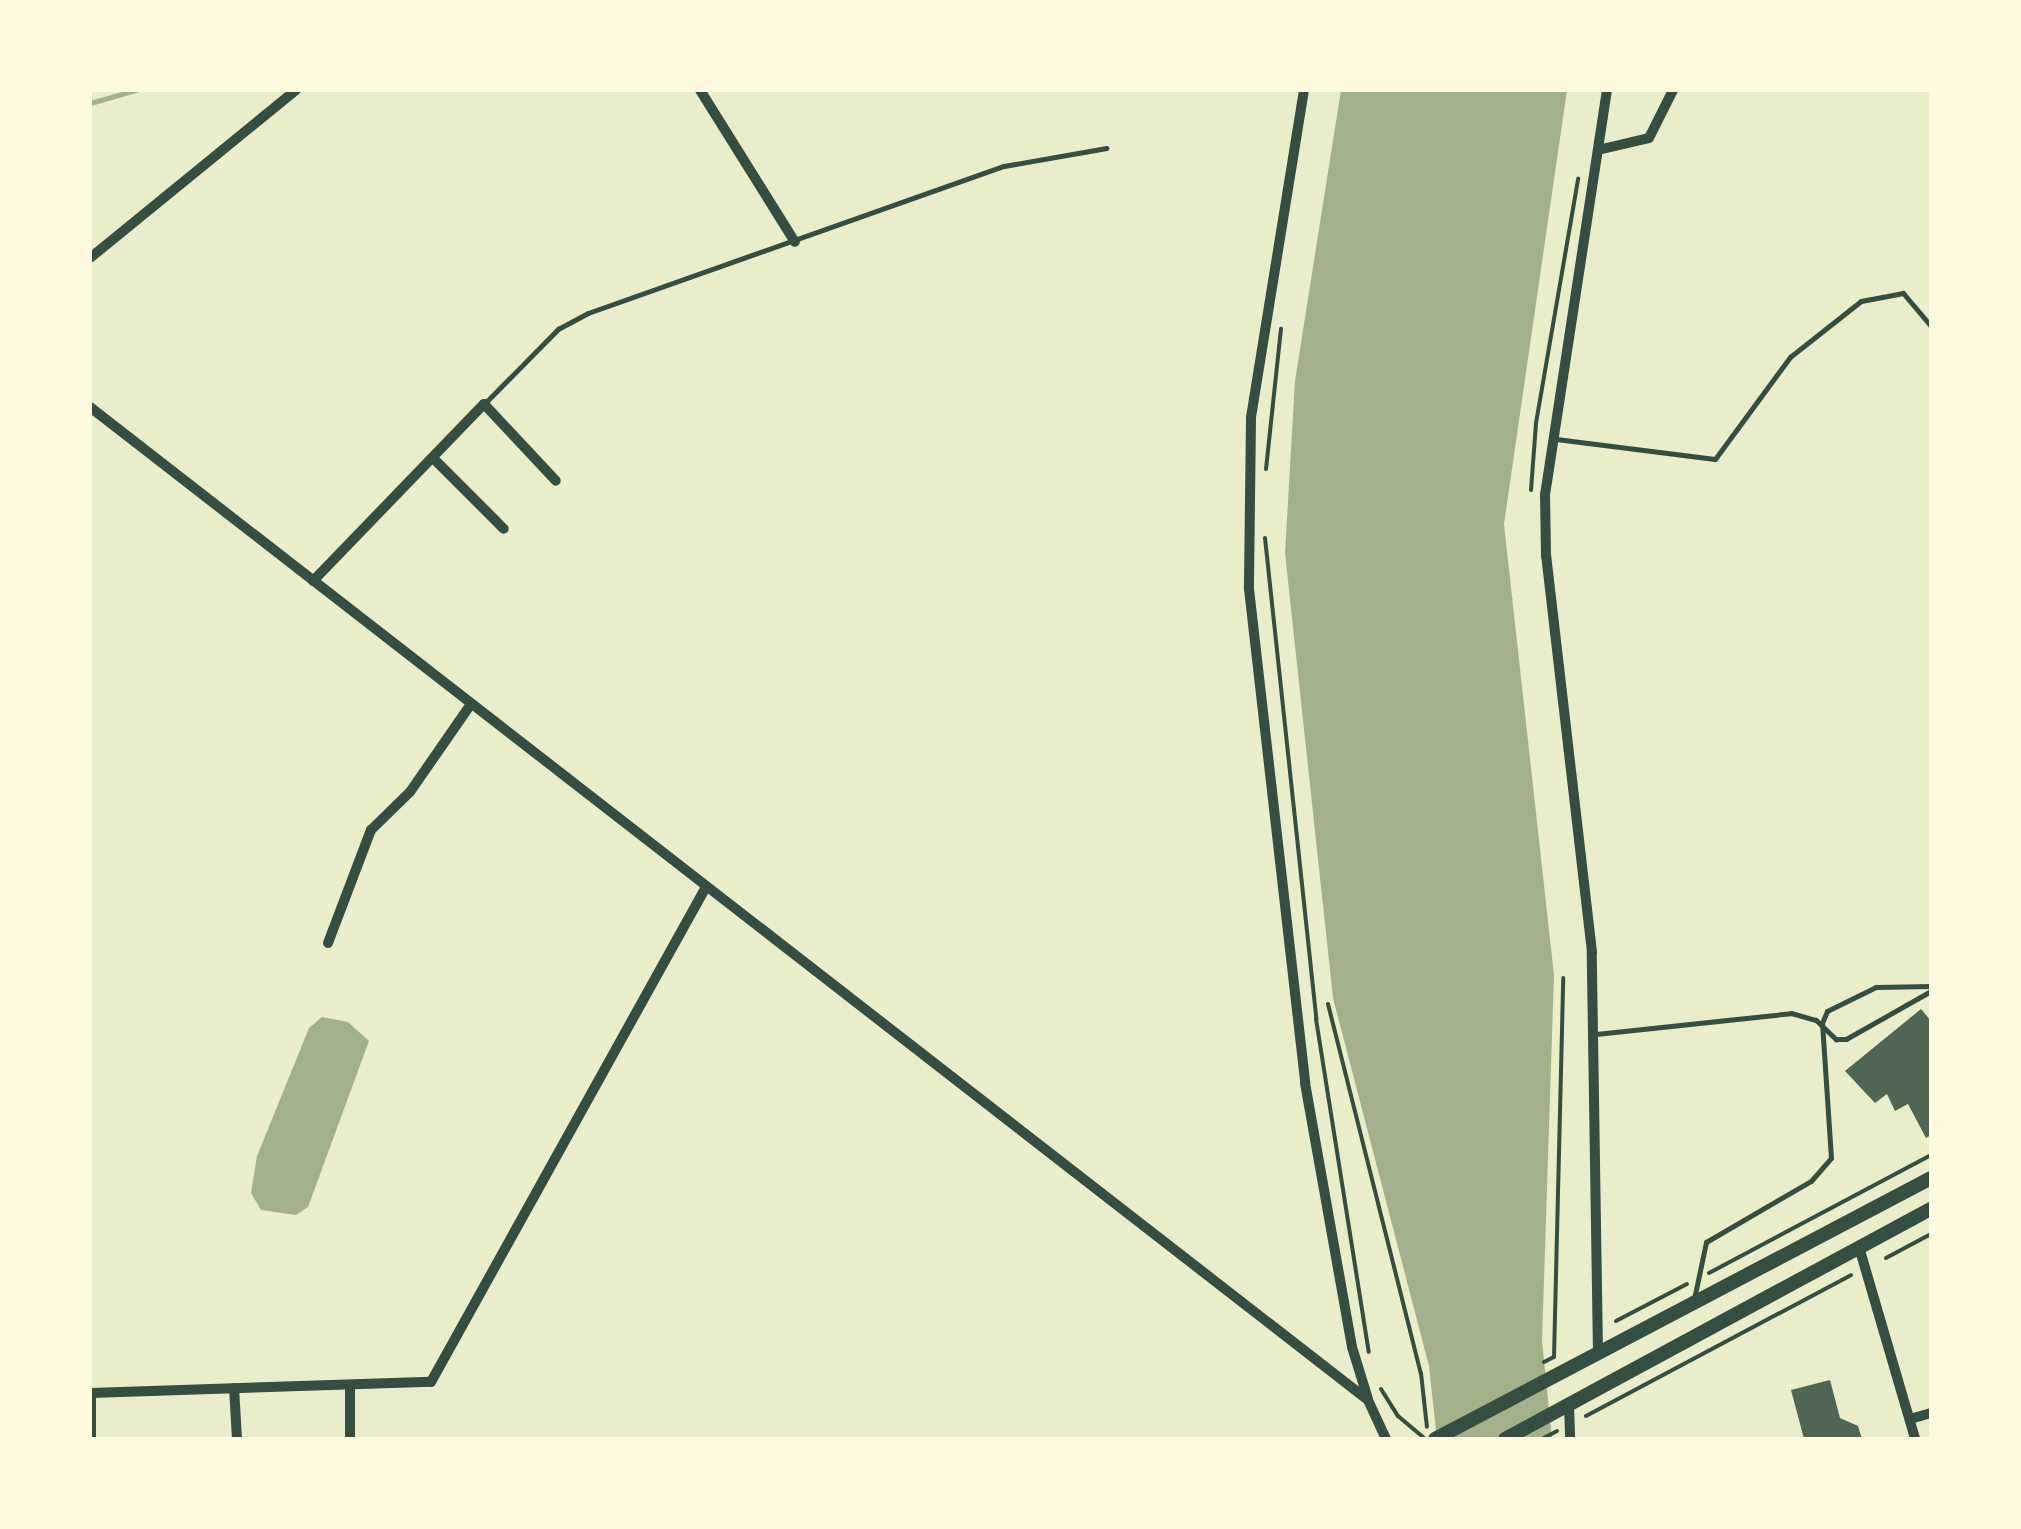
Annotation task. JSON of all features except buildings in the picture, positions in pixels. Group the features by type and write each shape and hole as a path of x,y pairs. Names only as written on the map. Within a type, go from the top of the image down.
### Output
{"main road":[{"path":"1431,1433 1598,1353 1931,1178"},
{"path":"1505,1439 1931,1210"}],"street":[{"path":"90,258 296,90"},
{"path":"700,90 794,242"},
{"path":"1304,90 1251,418 1249,589 1304,1083 1352,1347 1368,1400 1386,1439"},
{"path":"1598,1353 1596,1034 1546,556 1551,438 1607,90"},
{"path":"1598,150 1649,138 1672,90"},
{"path":"313,582 484,404 556,481"},
{"path":"90,407 1368,1400"},
{"path":"433,458 504,529"},
{"path":"328,944 372,830 410,792 471,704"},
{"path":"91,1438 92,1393 431,1382 706,887"},
{"path":"1859,1247 1916,1439"},
{"path":"350,1385 350,1439"},
{"path":"234,1388 237,1439"},
{"path":"1569,1405 1570,1439"},
{"path":"1910,1419 1931,1413"}],"lane":[{"path":"484,404 572,320 1013,164 1106,148"},
{"path":"1551,438 1715,459 1790,357 1861,301 1904,293 1931,326"},
{"path":"1596,1034 1790,1014 1822,1023 1836,1039 1846,1039 1931,988"},
{"path":"1693,1302 1706,1242 1811,1181 1831,1158 1822,1023 1852,994 1931,988"}],"path":[{"path":"1265,483 1283,314"},
{"path":"1265,528 1316,1019 1370,1358"},
{"path":"1554,1357 1563,978"},
{"path":"1328,1004 1421,1373 1431,1433"},
{"path":"1616,1321 1931,1155"},
{"path":"1886,1258 1931,1234"},
{"path":"1586,1416 1851,1276"},
{"path":"1374,1376 1414,1434"},
{"path":"1542,1439 1561,1429"}],"shaded area":[{"path":"1341,90 1567,90 1504,524 1554,975 1542,1341 1552,1439 1437,1439 1429,1366 1333,998 1285,553 1295,381"},
{"path":"322,1017 348,1022 369,1041 308,1207 296,1215 261,1210 251,1193 257,1156 309,1028"}],"waterway":[{"path":"90,103 136,90"}]}
